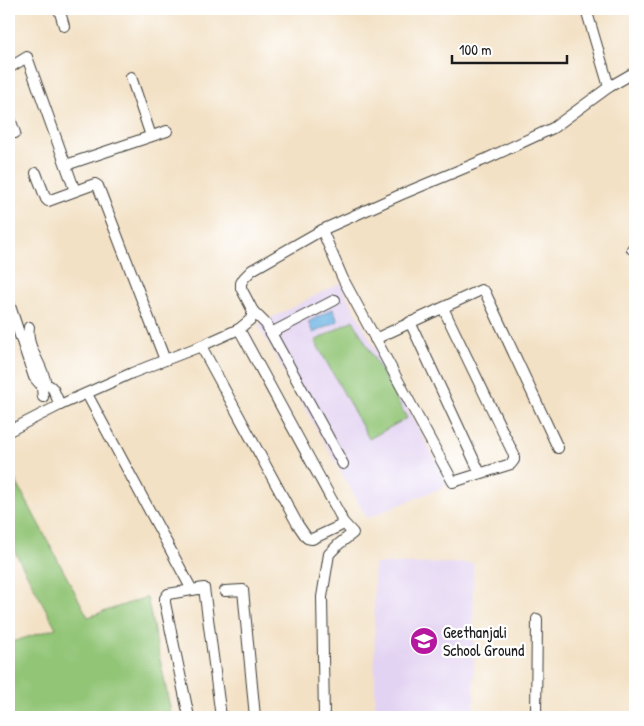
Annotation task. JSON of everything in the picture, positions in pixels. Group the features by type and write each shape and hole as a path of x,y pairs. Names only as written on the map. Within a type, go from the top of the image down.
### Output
{"street":[{"path":"58,9 64,26"},
{"path":"586,9 609,87"},
{"path":"9,68 27,57 75,191"},
{"path":"343,464 266,324 253,312 241,288 241,282 252,270 322,230 553,128 609,87 635,72"},
{"path":"131,77 151,136"},
{"path":"9,116 15,133"},
{"path":"66,165 167,131"},
{"path":"36,173 48,201 95,184 98,186 165,360"},
{"path":"322,230 343,279 453,482 511,464 514,460 514,455 443,308"},
{"path":"375,339 481,290 485,292 558,448"},
{"path":"271,333 335,300"},
{"path":"9,303 34,377 39,383 53,388 60,405"},
{"path":"9,432 60,405 239,329 251,319 253,312"},
{"path":"410,322 480,473"},
{"path":"29,327 29,339 36,359 45,376 45,385 42,389 43,397"},
{"path":"239,329 342,521 353,533 329,554 322,597 324,717"},
{"path":"201,346 298,525 307,538 312,540 334,530 340,526 342,521"},
{"path":"86,394 192,590"},
{"path":"189,717 164,598 168,594 204,588 221,717"},
{"path":"225,591 243,590 255,717"},
{"path":"536,717 537,619"}],"shaded area":[{"path":"340,283 449,485 367,518 258,325"},
{"name":"Geethanjali School Ground","path":"473,563 474,717 375,717 374,564"}],"green space":[{"path":"353,320 407,418 369,439 315,341"},
{"path":"9,468 88,617 147,597 172,717 9,717 9,643 56,628 9,541"}],"water":[{"path":"333,309 338,321 313,333 308,322"}],"place":[{"name":"Geethanjali School Ground","path":"424,641"}]}
